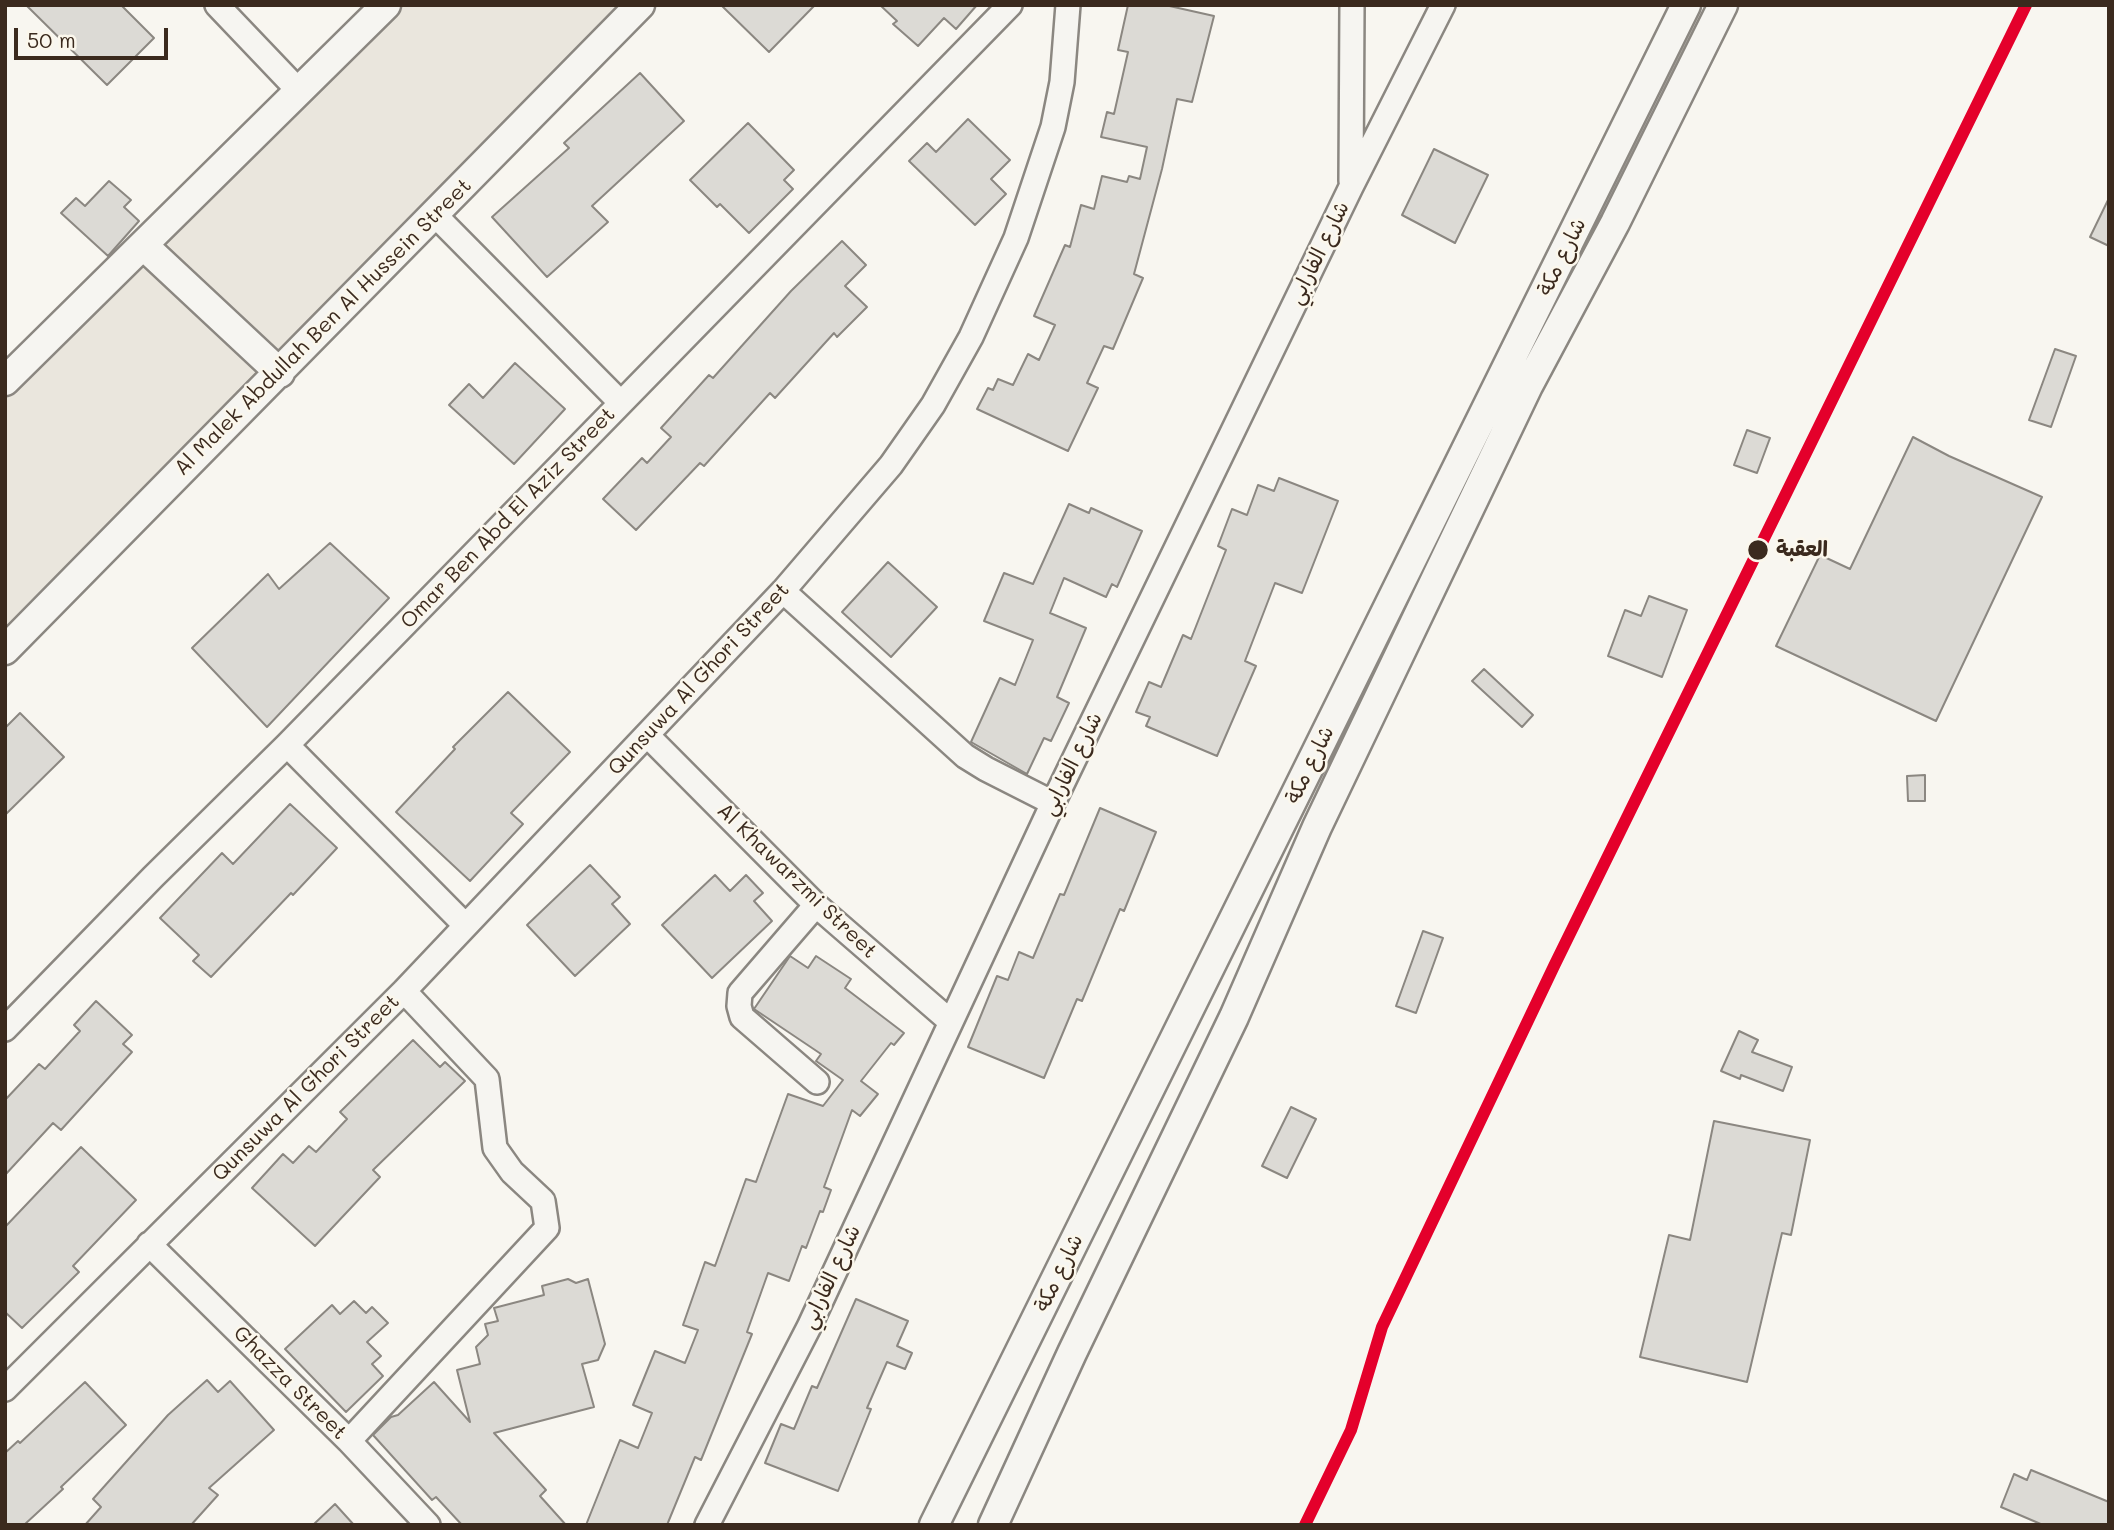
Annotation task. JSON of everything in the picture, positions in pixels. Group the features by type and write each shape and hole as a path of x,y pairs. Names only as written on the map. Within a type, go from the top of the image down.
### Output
{"main road":[{"path":"5,381 386,5"},
{"name":"Al Malek Abdullah Ben Al Hussein Street","path":"5,650 640,5"},
{"name":"شارع مكة","path":"934,1525 1686,5"},
{"name":"شارع مكة","path":"993,1525 1072,1353 1234,1017 1317,828 1528,386 1615,223 1723,5"},
{"path":"144,245 280,373"}],"street":[{"path":"217,5 298,90"},
{"name":"Omar Ben Abd El Aziz Street","path":"5,1029 153,877 287,746 1010,5"},
{"name":"Qunsuwa Al Ghori Street","path":"5,1389 404,991 783,591 891,465 933,405 991,296 1016,238 1053,127 1062,82 1068,5"},
{"path":"1351,187 1352,5"},
{"name":"شارع الفارابي","path":"707,1525 809,1327 1053,803 1351,187 1443,5"},
{"path":"435,215 621,403"},
{"path":"783,591 965,756 1053,803"},
{"name":"Al Khawarzmi Street","path":"647,735 816,905 951,1022"},
{"path":"287,746 465,925"},
{"path":"816,905 740,993 739,1006 742,1017 817,1082"},
{"path":"349,1441 547,1228 543,1201 512,1172 495,1149 487,1079 404,991"},
{"name":"Ghazza Street","path":"149,1244 349,1441 428,1525"}],"shaded area":[{"path":"387,5 638,5 5,640 5,399 165,241"}],"building":[{"path":"26,5 121,5 154,38 107,85"},
{"path":"721,5 815,5 769,52"},
{"path":"880,5 977,5 956,29 944,18 918,46 893,24 897,21"},
{"path":"1128,5 1165,5 1214,16 1192,102 1177,99 1162,169 1134,274 1143,278 1113,349 1104,346 1087,383 1098,388 1068,451 977,409 988,388 993,390 998,379 1013,385 1028,354 1039,360 1055,325 1034,316 1065,245 1070,247 1081,205 1094,209 1102,176 1127,182 1129,176 1140,179 1147,147 1101,137 1107,112 1114,114 1128,52 1118,50"},
{"path":"640,73 684,121 592,206 608,222 547,277 492,217 569,148 564,143"},
{"path":"968,119 1010,160 991,179 1006,194 975,225 909,161 927,143 936,152"},
{"path":"748,123 794,170 784,180 793,189 749,233 720,204 717,207 690,180"},
{"path":"1434,149 1488,175 1455,243 1402,215"},
{"path":"109,181 131,200 124,207 139,221 108,256 61,213 76,198 85,206"},
{"path":"2109,198 2109,246 2090,237"},
{"path":"842,241 866,265 845,286 867,307 837,337 834,333 775,398 770,393 704,466 700,463 636,530 603,499 642,458 647,463 671,437 661,428 709,375 713,378 791,291"},
{"path":"2055,349 2076,356 2051,427 2029,420"},
{"path":"515,363 565,409 514,464 449,405 469,384 483,398"},
{"path":"1747,430 1770,438 1757,473 1734,465"},
{"path":"1913,437 2042,497 1936,721 1776,646 1820,555 1850,569"},
{"path":"1279,478 1338,501 1302,593 1275,583 1245,661 1256,666 1217,756 1146,726 1150,717 1136,712 1149,682 1161,687 1183,635 1191,639 1226,550 1218,546 1232,509 1247,515 1258,485 1274,491"},
{"path":"1069,504 1089,513 1091,508 1142,531 1117,587 1112,584 1106,597 1064,578 1050,613 1086,628 1057,697 1069,703 1051,741 1044,738 1027,774 971,742 1000,678 1015,685 1033,640 984,621 1004,573 1033,584"},
{"path":"330,543 389,598 267,727 192,648 268,574 279,589"},
{"path":"888,562 937,607 891,657 842,612"},
{"path":"1649,596 1687,610 1662,677 1608,656 1625,610 1641,616"},
{"path":"1484,669 1533,715 1522,727 1472,681"},
{"path":"508,692 570,752 511,813 523,824 470,881 396,812 455,749 453,747"},
{"path":"20,713 64,757 5,815 5,728"},
{"path":"1925,775 1925,801 1908,801 1907,776"},
{"path":"290,804 337,848 211,977 193,961 199,955 160,918 222,853 233,864"},
{"path":"1100,808 1156,832 1124,911 1120,909 1082,1001 1077,999 1044,1078 968,1047 997,976 1008,980 1019,952 1033,958 1060,894 1064,895"},
{"path":"590,865 620,897 612,904 630,924 575,976 527,925"},
{"path":"715,875 730,891 746,875 763,893 754,901 772,921 712,978 662,925"},
{"path":"1423,931 1443,938 1416,1013 1396,1006"},
{"path":"790,956 808,968 816,956 851,979 845,988 904,1033 894,1045 891,1043 861,1081 878,1094 860,1116 852,1110 824,1187 831,1190 823,1212 820,1211 806,1248 802,1246 789,1281 768,1273 747,1332 752,1334 701,1460 695,1457 667,1525 586,1525 620,1440 638,1448 652,1413 633,1405 655,1351 685,1363 698,1330 683,1325 705,1262 715,1266 746,1179 756,1182 788,1094 823,1106 843,1080 816,1061 821,1054 754,1009"},
{"path":"96,1001 132,1035 123,1044 132,1052 61,1130 53,1123 5,1175 5,1100 39,1064 45,1069 80,1031 74,1025"},
{"path":"1739,1031 1758,1040 1752,1052 1792,1067 1783,1091 1741,1075 1740,1079 1721,1071"},
{"path":"413,1040 440,1067 445,1062 465,1081 373,1170 380,1177 315,1246 252,1188 283,1154 293,1163 309,1146 316,1152 347,1119 340,1112"},
{"path":"1291,1107 1316,1119 1287,1178 1262,1166"},
{"path":"1714,1121 1810,1140 1791,1235 1782,1233 1747,1382 1640,1357 1669,1235 1690,1240"},
{"path":"81,1147 136,1200 73,1266 79,1272 22,1328 5,1312 5,1227"},
{"path":"568,1279 576,1283 588,1279 605,1344 598,1360 582,1364 594,1407 494,1433 546,1490 540,1496 566,1525 462,1525 436,1497 432,1500 373,1435 434,1382 470,1422 457,1370 480,1364 476,1347 488,1335 485,1324 498,1321 494,1308 544,1295 542,1286"},
{"path":"856,1299 908,1321 897,1346 912,1353 905,1369 887,1362 867,1408 871,1409 838,1491 765,1463 781,1424 794,1429 812,1386 817,1388"},
{"path":"354,1301 366,1313 372,1307 388,1323 367,1342 381,1356 372,1364 383,1376 346,1412 285,1349 332,1305 340,1314"},
{"path":"207,1380 218,1392 230,1381 274,1430 209,1488 218,1495 191,1525 85,1525 101,1507 93,1499 168,1415"},
{"path":"85,1382 126,1425 24,1525 5,1525 5,1453 18,1441 20,1443"},
{"path":"2031,1470 2109,1502 2109,1525 2043,1525 2001,1507 2014,1474 2027,1480"},
{"path":"335,1504 354,1525 313,1525"}],"transit line":[{"path":"1305,1525 1351,1430 1382,1327 1555,964 2026,5"}],"place":[{"name":"العقبة","path":"1758,550"}]}
